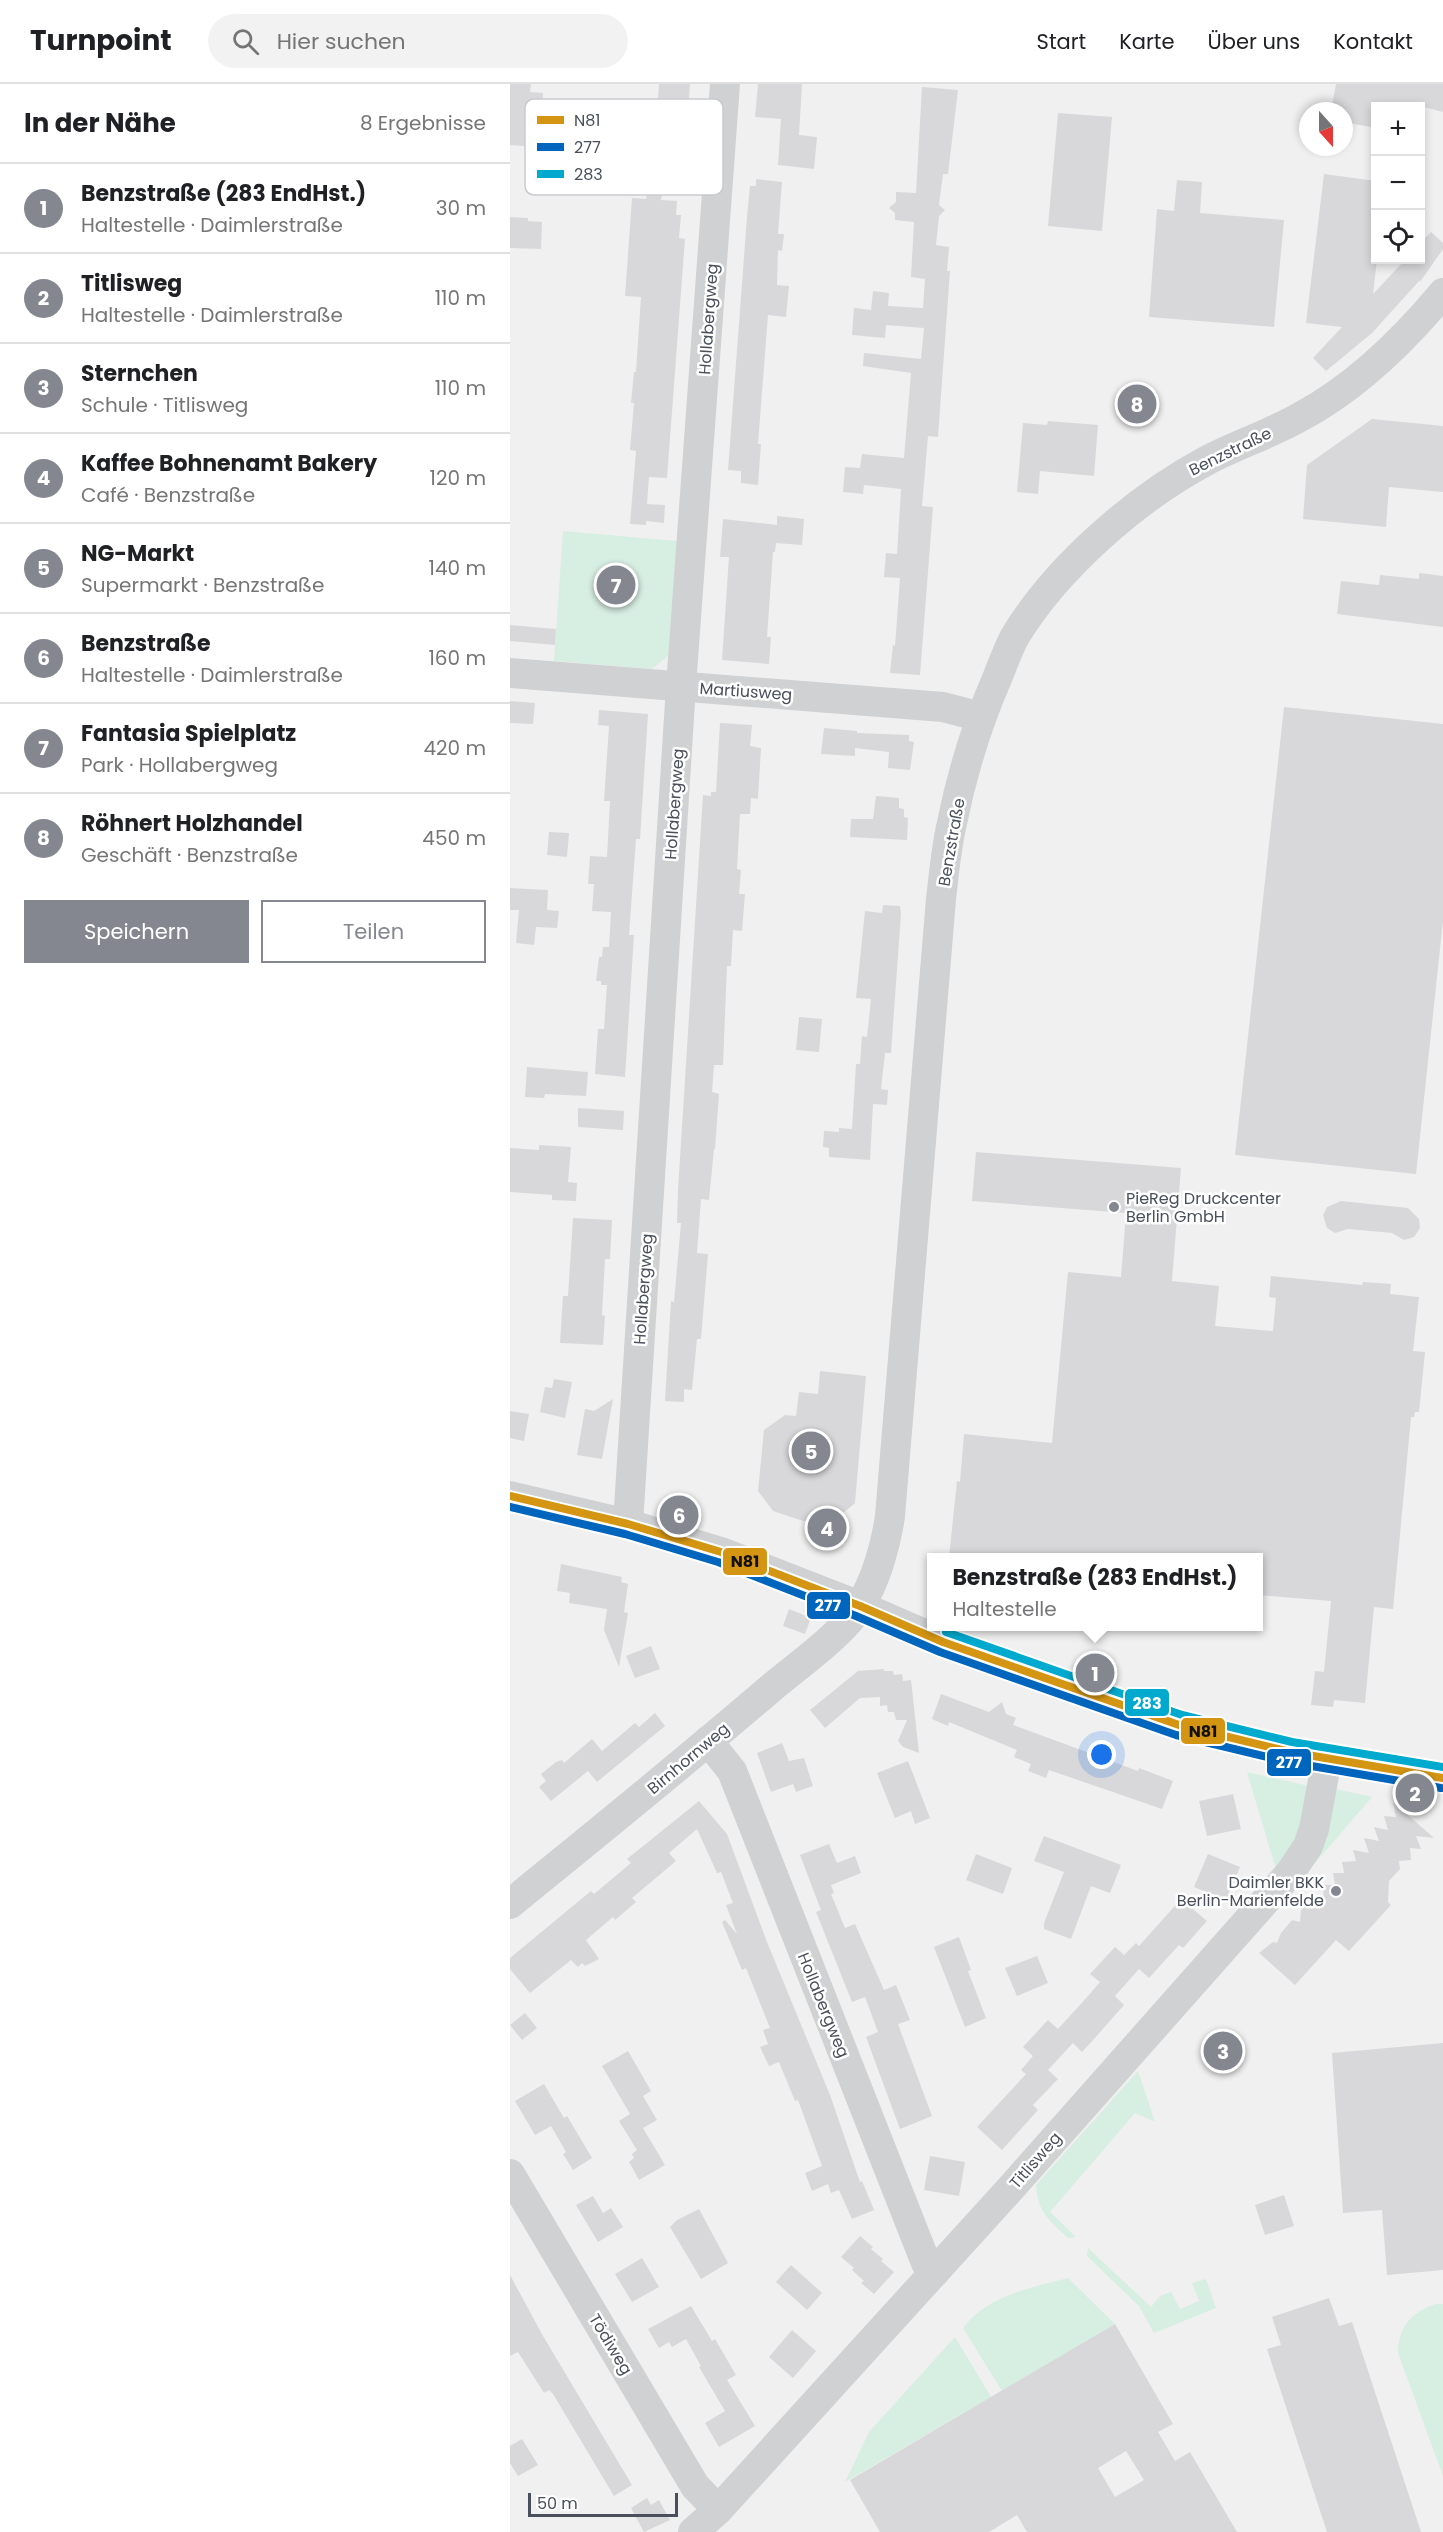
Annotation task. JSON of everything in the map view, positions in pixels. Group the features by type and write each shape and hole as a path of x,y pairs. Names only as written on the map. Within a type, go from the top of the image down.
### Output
{"street":[{"name":"Hollabergweg","path":"723,99 724,84"},
{"name":"Hollabergweg","path":"628,1524 681,686 716,195"},
{"name":"Benzstraße","path":"860,1606 876,1570 888,1533 890,1516 941,899 951,823 981,717 1014,639 1042,599 1110,528 1159,489 1206,461 1301,417 1337,395 1390,352 1443,293"},
{"name":"Martiusweg","path":"510,673 943,707 981,717"},
{"path":"510,1496 628,1524 722,1552 860,1606 951,1645 1179,1725 1327,1759 1443,1778"},
{"name":"Birnhornweg","path":"510,1904 834,1635 860,1606"},
{"name":"Hollabergweg","path":"708,1741 732,1771 926,2263 935,2272"},
{"name":"Titlisweg","path":"693,2532 718,2510 935,2272 1290,1873 1308,1846 1314,1829 1327,1759"},
{"name":"Tödiweg","path":"510,2174 695,2486 718,2510"}],"green space":[{"path":"563,531 677,541 668,656 652,669 554,661"},
{"path":"1247,1772 1309,1786 1302,1829 1279,1870 1275,1866"},
{"path":"1336,1789 1372,1797 1310,1869"},
{"path":"1138,2071 1155,2122 1135,2113 1050,2212 1076,2237 1068,2238 1050,2221 1042,2209 1036,2185"},
{"path":"1088,2248 1151,2307 1160,2296 1171,2292 1180,2309 1199,2301 1192,2283 1206,2279 1216,2308 1154,2333 1139,2306 1087,2256"},
{"path":"1068,2278 1115,2324 1002,2391 963,2328 973,2317 997,2300"},
{"path":"1436,2304 1443,2304 1443,2476 1398,2353 1401,2335 1408,2321 1420,2311"},
{"path":"955,2337 991,2397 845,2482 869,2432"}],"building":[{"path":"510,84 531,84 530,92 543,93 543,99 525,99 525,146 510,145"},
{"path":"659,84 690,84 689,99 658,99"},
{"path":"758,84 802,84 799,135 817,137 814,169 778,165 781,119 755,117"},
{"path":"1336,84 1443,84 1443,112 1425,107 1425,102 1371,102 1371,127 1353,124 1353,102 1333,102"},
{"path":"922,87 958,90 948,174 943,174 939,205 945,210 939,216 936,245 949,247 947,271 950,271 938,437 928,436 922,506 933,507 920,675 890,673 893,645 895,646 900,578 884,577 886,553 897,554 901,489 864,485 863,494 843,492 845,467 860,468 862,454 904,458 911,373 863,366 864,353 921,359 924,328 886,325 885,338 852,335 854,308 871,310 873,291 889,293 888,306 923,308 925,279 911,277 914,222 895,220 895,213 889,208 896,202 896,192 916,193"},
{"path":"1058,113 1112,117 1102,231 1048,226"},
{"path":"1324,174 1371,180 1371,264 1377,264 1373,294 1401,264 1425,264 1425,238 1431,232 1443,243 1443,249 1420,282 1420,280 1372,333 1326,371 1313,358 1342,327 1306,323"},
{"path":"756,179 782,182 778,234 784,234 782,251 778,250 777,285 789,286 786,317 768,315 758,444 761,444 758,485 741,483 741,471 728,470 747,217 750,186 756,186"},
{"path":"1177,180 1202,182 1200,213 1284,220 1274,327 1149,317 1157,209 1174,211"},
{"path":"647,195 662,195 661,200 677,201 676,215 681,215 679,238 685,239 667,478 649,477 647,504 665,505 664,523 646,521 646,525 630,524 636,451 630,450 634,403 631,403 634,372 636,372 641,297 625,296 632,198 646,199"},
{"path":"510,217 542,222 541,249 510,248"},
{"path":"1372,419 1443,426 1443,492 1389,487 1386,527 1303,519 1307,465"},
{"path":"1048,421 1098,425 1094,476 1040,471 1038,494 1017,492 1023,423 1047,425"},
{"path":"777,516 804,519 802,545 776,543 775,552 773,552 767,637 771,637 769,664 722,660 729,557 720,557 723,519 777,525"},
{"path":"1419,573 1443,576 1443,627 1337,614 1341,581 1379,585 1380,575 1419,579"},
{"path":"510,625 556,629 555,645 510,641"},
{"path":"510,701 535,703 533,724 510,723"},
{"path":"1284,707 1443,724 1443,921 1416,1174 1235,1155"},
{"path":"599,710 648,714 640,839 636,839 629,935 634,935 625,1077 595,1074 598,1029 604,1029 607,985 601,985 601,981 596,981 599,957 602,957 603,947 609,947 611,912 592,911 594,884 588,884 590,856 607,857 610,801 604,801 609,726 598,725"},
{"path":"720,723 752,725 750,746 761,748 758,799 751,798 750,814 740,814 737,869 741,870 739,894 745,894 742,931 733,930 731,966 727,966 723,1065 714,1065 712,1092 719,1094 715,1149 709,1200 701,1199 697,1253 708,1254 701,1339 697,1339 692,1390 684,1389 684,1402 665,1401 671,1301 674,1302 681,1223 677,1223 678,1190 703,795 711,796 711,792 716,792"},
{"path":"824,728 857,731 857,733 909,735 909,741 914,742 910,770 888,768 889,752 855,748 855,756 821,754"},
{"path":"876,796 899,798 899,808 904,809 904,817 908,818 907,840 850,837 851,819 873,819"},
{"path":"549,832 569,833 567,857 547,855"},
{"path":"510,888 548,890 547,910 559,911 557,928 536,927 534,945 516,943 519,910 510,910"},
{"path":"883,905 900,906 901,914 891,1053 885,1053 881,1089 888,1090 887,1105 873,1104 870,1160 829,1157 829,1148 823,1147 824,1131 839,1132 839,1128 852,1129 856,1064 860,1064 862,1036 867,1037 871,999 856,998 865,911 882,913"},
{"path":"799,1017 822,1019 819,1052 796,1050"},
{"path":"527,1067 588,1072 586,1096 545,1094 544,1098 525,1097"},
{"path":"578,1108 624,1111 623,1130 578,1127"},
{"path":"539,1145 571,1147 568,1182 577,1183 576,1201 552,1200 552,1195 510,1192 510,1148 539,1150"},
{"path":"976,1152 1181,1168 1172,1281 1219,1286 1215,1326 1273,1331 1276,1298 1269,1297 1271,1276 1362,1285 1363,1282 1391,1284 1390,1294 1419,1297 1413,1351 1425,1352 1419,1412 1415,1412 1414,1417 1411,1417 1393,1609 1374,1607 1365,1703 1334,1700 1333,1707 1311,1705 1315,1671 1324,1672 1331,1601 1263,1595 1263,1553 949,1553 957,1481 960,1482 964,1434 1052,1443 1068,1272 1121,1277 1126,1213 972,1201"},
{"path":"1341,1201 1408,1208 1419,1219 1420,1228 1414,1237 1404,1240 1392,1233 1348,1229 1335,1233 1327,1228 1323,1215 1327,1207"},
{"path":"573,1218 612,1220 610,1259 605,1259 603,1345 560,1343 563,1296 568,1296"},
{"path":"820,1371 866,1376 855,1503 835,1520 834,1524 803,1521 773,1511 758,1491 764,1430 785,1415 796,1416 799,1392 818,1394"},
{"path":"554,1379 572,1382 565,1418 540,1412 545,1387 552,1388"},
{"path":"613,1399 602,1459 577,1455 585,1409 594,1411"},
{"path":"510,1411 529,1414 524,1441 510,1438"},
{"path":"561,1564 622,1577 621,1582 628,1584 624,1612 628,1613 619,1667 604,1630 607,1609 569,1603 570,1593 557,1591"},
{"path":"789,1609 811,1618 805,1634 783,1626"},
{"path":"651,1646 660,1669 635,1678 626,1656"},
{"path":"884,1669 884,1671 893,1671 894,1675 902,1674 903,1681 911,1680 919,1753 903,1747 898,1741 907,1720 896,1720 894,1712 888,1712 887,1705 880,1706 880,1697 860,1698 825,1728 810,1710 858,1671"},
{"path":"941,1694 989,1712 1002,1702 1006,1714 1016,1718 1013,1725 1138,1771 1139,1768 1173,1781 1162,1809 1049,1770 1046,1778 1028,1771 1031,1764 1014,1757 1017,1750 949,1722 948,1726 932,1719"},
{"path":"655,1713 665,1726 597,1782 588,1771 551,1801 539,1787 546,1781 541,1774 556,1762 562,1760 564,1763 592,1739 602,1751 635,1723 639,1727"},
{"path":"782,1743 789,1761 804,1758 813,1786 796,1792 793,1784 771,1792 757,1753"},
{"path":"908,1761 930,1818 915,1824 911,1811 895,1818 877,1773"},
{"path":"1233,1794 1241,1829 1207,1836 1199,1801"},
{"path":"699,1801 727,1834 767,1942 830,2095 860,2182 862,2181 874,2210 852,2219 839,2190 831,2193 828,2184 812,2191 805,2173 822,2166 798,2100 795,2101 779,2062 769,2066 760,2047 768,2044 763,2030 770,2028 746,1968 742,1970 722,1922 725,1920 737,1934 726,1905 733,1903 721,1872 717,1873 697,1829 669,1853 676,1861 632,1898 636,1902 615,1920 613,1917 586,1940 599,1959 585,1966 582,1963 578,1967 571,1960 530,1993 510,1969 510,1958 591,1891 594,1894 631,1863 627,1859"},
{"path":"1393,1802 1434,1838 1416,1836 1421,1849 1410,1848 1411,1860 1399,1861 1400,1869 1389,1881 1388,1902 1391,1905 1349,1951 1336,1940 1295,1985 1259,1953 1273,1942 1277,1943 1281,1933 1292,1920 1300,1922 1301,1910 1314,1896 1324,1897 1322,1885 1335,1885 1333,1873 1344,1873 1342,1862 1356,1861 1353,1850 1369,1853 1364,1838 1379,1841 1374,1827 1388,1830 1384,1816 1396,1817"},
{"path":"1044,1836 1121,1865 1110,1893 1091,1886 1071,1939 1044,1929 1044,1923 1064,1872 1034,1861"},
{"path":"829,1844 837,1863 855,1856 861,1873 831,1885 834,1893 831,1894 845,1928 855,1924 884,1990 896,1985 910,2020 898,2024 932,2116 900,2129 866,2037 878,2032 865,1997 852,2002 816,1912 821,1910 800,1855"},
{"path":"976,1854 1012,1868 1003,1894 966,1880"},
{"path":"1208,1854 1240,1867 1226,1900 1194,1887"},
{"path":"1181,1899 1207,1921 1183,1948 1179,1945 1149,1978 1139,1969 1115,1996 1124,2005 1094,2039 1082,2052 1073,2043 1048,2070 1058,2079 1033,2105 1038,2110 1002,2150 977,2127 1026,2074 1021,2070 1033,2056 1023,2047 1048,2020 1058,2029 1100,1982 1090,1974 1115,1947 1124,1955 1136,1943 1139,1946"},
{"path":"959,1937 971,1970 968,1971 986,2018 965,2027 934,1947"},
{"path":"1037,1956 1048,1983 1017,1996 1005,1968"},
{"path":"525,2013 537,2028 522,2040 510,2025"},
{"path":"1443,2043 1443,2270 1387,2275 1382,2210 1343,2213 1332,2053"},
{"path":"628,2051 651,2091 643,2096 657,2120 643,2128 665,2165 639,2180 629,2162 634,2158 632,2154 637,2150 619,2121 630,2114 602,2066"},
{"path":"544,2084 564,2118 567,2116 592,2158 573,2170 551,2126 535,2135 515,2101"},
{"path":"930,2156 965,2162 959,2196 924,2190"},
{"path":"1284,2195 1294,2226 1265,2235 1255,2205"},
{"path":"593,2196 603,2213 611,2208 623,2227 598,2242 576,2205"},
{"path":"699,2209 728,2263 701,2279 670,2227 677,2220"},
{"path":"860,2236 873,2247 871,2249 883,2259 881,2261 894,2272 874,2294 861,2283 864,2281 852,2270 854,2268 841,2257"},
{"path":"642,2258 659,2287 632,2302 615,2274"},
{"path":"791,2265 822,2293 807,2310 776,2282"},
{"path":"510,2275 543,2336 632,2485 614,2496 553,2394 549,2390 544,2393 518,2352 510,2356"},
{"path":"1329,2298 1339,2326 1352,2322 1421,2532 1327,2532 1267,2349 1281,2345 1272,2317"},
{"path":"691,2306 712,2341 715,2339 736,2375 727,2380 755,2426 719,2447 705,2423 725,2411 699,2367 701,2366 686,2339 672,2347 669,2342 659,2348 648,2329"},
{"path":"1115,2324 1173,2424 1158,2432 1175,2461 1190,2452 1237,2532 1027,2532 1017,2515 989,2532 880,2532 850,2480","holes":["1126,2451 1144,2480 1115,2497 1098,2468"]},
{"path":"792,2330 816,2351 793,2378 769,2357"},
{"path":"522,2439 538,2465 518,2476 510,2463 510,2446"},
{"path":"647,2498 651,2505 659,2500 670,2520 644,2532 631,2508"}],"transit line":[{"name":"N81","path":"510,1496 628,1524 721,1552 860,1606 943,1642 1179,1725 1290,1752 1443,1778"},
{"name":"277","path":"510,1507 625,1534 718,1562 856,1616 940,1652 1176,1735 1288,1762 1441,1788"},
{"name":"283","path":"946,1632 1182,1715 1292,1742 1443,1767"}],"place":[{"name":"Röhnert Holzhandel","path":"1137,404"},
{"name":"Fantasia Spielplatz","path":"616,585"},
{"name":"PieReg Druckcenter Berlin GmbH","path":"1114,1207"},
{"name":"NG-Markt","path":"811,1451"},
{"name":"Benzstraße","path":"679,1515"},
{"name":"Kaffee Bohnenamt Bakery","path":"827,1528"},
{"name":"Benzstraße (283 EndHst.)","path":"1095,1673"},
{"name":"Titlisweg","path":"1415,1793"},
{"name":"Daimler BKK Berlin-Marienfelde","path":"1336,1891"},
{"name":"Sternchen","path":"1223,2051"}]}
